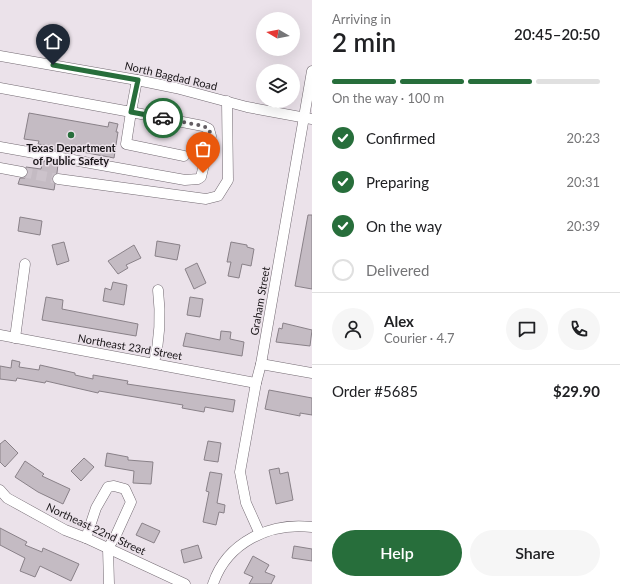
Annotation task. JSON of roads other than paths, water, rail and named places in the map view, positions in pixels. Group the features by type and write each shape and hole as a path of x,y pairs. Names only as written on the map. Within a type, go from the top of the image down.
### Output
{"street":[{"name":"North Bagdad Road","path":"0,56 138,80 176,88 247,107 308,118"},
{"name":"Graham Street","path":"259,532 246,503 240,472 256,382 261,364 308,118 312,71"},
{"path":"138,80 126,144 184,156"},
{"path":"0,88 203,126 209,129 211,136 201,177 198,179 185,180 0,147"},
{"path":"58,179 206,199 218,196 228,180 227,101"},
{"path":"0,168 22,172"},
{"path":"15,338 25,264"},
{"path":"154,363 158,345 160,317 158,290"},
{"name":"Northeast 23rd Street","path":"0,335 256,382"},
{"path":"261,364 312,373"},
{"path":"86,538 96,508 108,488 114,486 125,489 131,502 116,535 108,548 109,584"},
{"name":"Northeast 22nd Street","path":"0,490 7,498 65,530 86,538 185,584"},
{"path":"213,584 216,574 236,548 259,532 295,525 312,527"}],"tunnel":[{"path":"22,172 58,179"}],"place":[{"name":"Texas Department of Public Safety","path":"71,135"}]}
